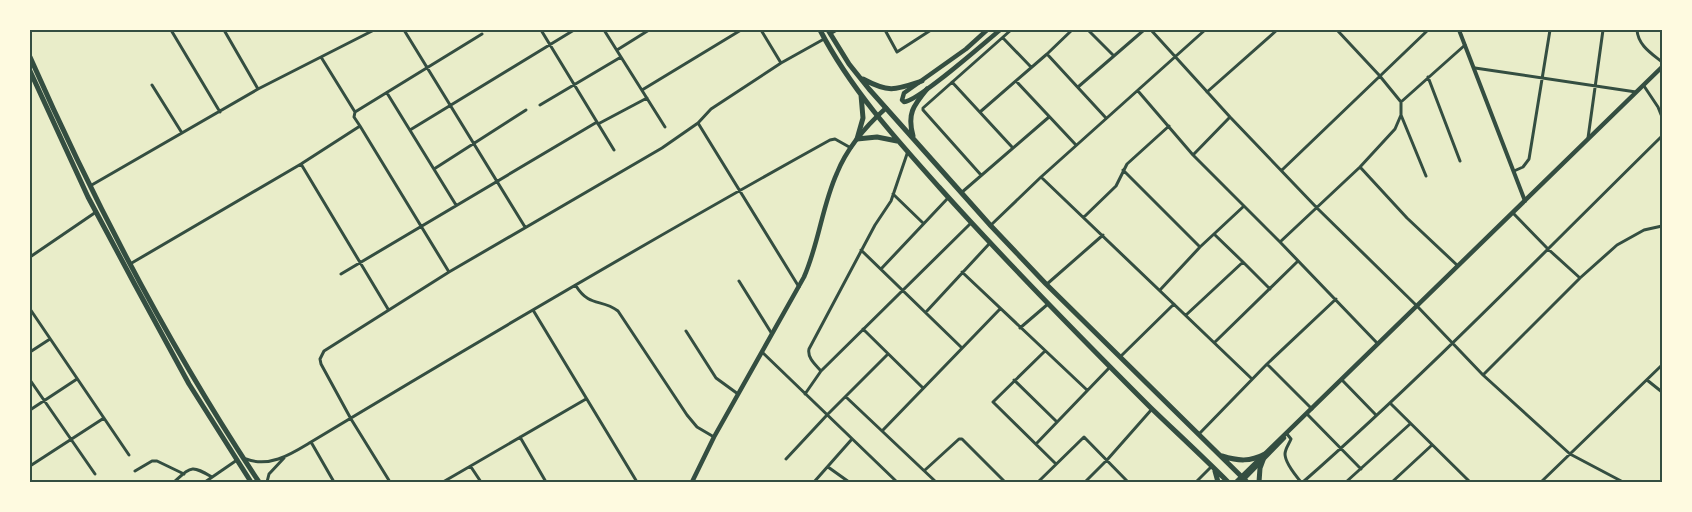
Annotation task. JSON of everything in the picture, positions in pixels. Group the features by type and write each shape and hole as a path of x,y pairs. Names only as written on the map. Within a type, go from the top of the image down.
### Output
{"main road":[{"path":"820,30 842,68 861,94 899,142 989,244 1152,409 1228,482"},
{"path":"987,30 966,49 904,93 902,100 909,101 1000,30"},
{"path":"829,32 860,78 990,226 1244,480"},
{"path":"30,57 90,186 130,264 136,282"},
{"path":"1236,482 1244,480 1312,409 1662,67"},
{"path":"30,71 96,212 136,282 189,384 240,459 259,482"},
{"path":"860,78 876,86 894,90 922,81"},
{"path":"914,139 910,127 911,112 927,88"},
{"path":"857,139 863,118 861,94"},
{"path":"692,482 714,437 799,287 815,250 827,201 837,172 857,139 886,108"},
{"path":"857,139 877,137 899,142"},
{"path":"1074,330 1083,320"},
{"path":"1244,480 1264,454 1280,438 1286,435"},
{"path":"1220,456 1242,461 1256,459 1264,454"},
{"path":"240,459 251,482"},
{"path":"1259,482 1263,460"},
{"path":"1213,467 1218,482"}],"street":[{"path":"171,30 220,112"},
{"path":"224,30 258,89"},
{"path":"90,186 258,89 374,30"},
{"path":"404,30 526,228"},
{"path":"541,30 614,150"},
{"path":"410,130 574,30"},
{"path":"604,30 666,127"},
{"path":"617,50 649,30"},
{"path":"642,90 741,30"},
{"path":"761,30 781,63"},
{"path":"829,32 837,30"},
{"path":"885,30 897,52 931,30"},
{"path":"982,175 923,110 924,106 1011,30"},
{"path":"980,112 1072,30"},
{"path":"1088,30 1114,56"},
{"path":"1078,87 1144,30"},
{"path":"1151,30 1230,117 1317,208 1418,306 1452,344 1484,375 1570,454 1623,482"},
{"path":"990,226 1041,176 1205,30"},
{"path":"1207,92 1276,30"},
{"path":"1280,242 1360,167 1395,129 1401,114 1401,102 1380,76 1337,30"},
{"path":"1282,170 1428,30"},
{"path":"1459,30 1525,201"},
{"path":"1514,171 1523,167 1529,159 1550,30"},
{"path":"1588,140 1604,30"},
{"path":"1637,30 1638,39 1641,44 1662,62"},
{"path":"449,272 354,117 356,112 482,34"},
{"path":"1003,38 1031,67"},
{"path":"390,482 321,364 324,351 449,272 662,148 698,123 711,109 781,63 824,39"},
{"path":"1401,102 1466,45"},
{"path":"1047,54 1106,118"},
{"path":"321,57 356,112"},
{"path":"540,105 622,57"},
{"path":"1475,68 1636,92"},
{"path":"1428,77 1460,162"},
{"path":"1016,81 1076,146"},
{"path":"952,82 1012,147"},
{"path":"152,84 182,133"},
{"path":"1644,86 1658,107 1662,117"},
{"path":"1138,91 1193,155 1378,344"},
{"path":"387,93 456,205"},
{"path":"341,274 497,180 597,123 647,98"},
{"path":"434,169 526,110"},
{"path":"1401,114 1426,176"},
{"path":"962,193 1048,116"},
{"path":"1193,155 1230,117"},
{"path":"698,123 799,287"},
{"path":"130,264 301,164 360,126"},
{"path":"1084,217 1116,186 1127,164 1169,126"},
{"path":"1286,435 1291,439 1286,448 1286,458 1297,478 1302,482 1341,449 1452,344 1662,136"},
{"path":"205,482 240,459 263,462 284,457 312,442 533,310 739,190 830,140 835,139 851,148"},
{"path":"821,371 810,357 809,349 861,250 882,212 888,206 908,152"},
{"path":"301,164 388,309"},
{"path":"1360,167 1407,218 1459,266"},
{"path":"1123,170 1200,247"},
{"path":"1041,176 1252,379"},
{"path":"893,194 923,223"},
{"path":"881,269 948,197"},
{"path":"1160,290 1200,247 1244,206"},
{"path":"30,257 96,212"},
{"path":"1513,213 1580,278"},
{"path":"805,394 821,371 971,223"},
{"path":"1484,375 1580,278 1617,245 1630,236 1644,230 1662,226"},
{"path":"1214,234 1270,289"},
{"path":"1046,284 1102,235"},
{"path":"926,312 989,244"},
{"path":"861,250 962,348"},
{"path":"1215,342 1298,261"},
{"path":"1186,315 1243,262"},
{"path":"962,272 1087,390"},
{"path":"739,281 772,335"},
{"path":"576,286 585,298 606,304 618,311 687,415 697,427 714,437"},
{"path":"1199,434 1267,364 1336,299"},
{"path":"1020,328 1048,304"},
{"path":"1120,357 1174,304"},
{"path":"30,308 129,454"},
{"path":"883,430 1000,309"},
{"path":"533,310 637,482"},
{"path":"863,329 923,388"},
{"path":"686,331 716,378 738,394"},
{"path":"30,352 50,339"},
{"path":"1045,351 993,402 1056,464"},
{"path":"762,352 897,482"},
{"path":"786,459 888,354"},
{"path":"1267,364 1312,409"},
{"path":"1541,482 1662,365"},
{"path":"1036,444 1056,421 1111,367"},
{"path":"30,410 77,379"},
{"path":"30,380 95,474"},
{"path":"1014,380 1056,421"},
{"path":"1342,380 1376,415"},
{"path":"1647,380 1662,392"},
{"path":"846,397 936,482"},
{"path":"443,482 586,399"},
{"path":"1390,403 1466,481"},
{"path":"1085,482 1152,409"},
{"path":"1307,414 1361,469"},
{"path":"30,466 104,418"},
{"path":"1346,482 1410,424"},
{"path":"520,437 546,482"},
{"path":"1038,482 1084,437 1128,482"},
{"path":"925,470 959,438 1003,480 998,482"},
{"path":"814,482 852,439"},
{"path":"312,442 334,482"},
{"path":"1392,482 1432,445"},
{"path":"267,482 270,474 284,457"},
{"path":"135,471 152,461 157,461 184,474"},
{"path":"471,466 480,482"},
{"path":"828,467 849,482"},
{"path":"1196,482 1213,467"},
{"path":"174,482 191,469 197,469 212,477"}]}
